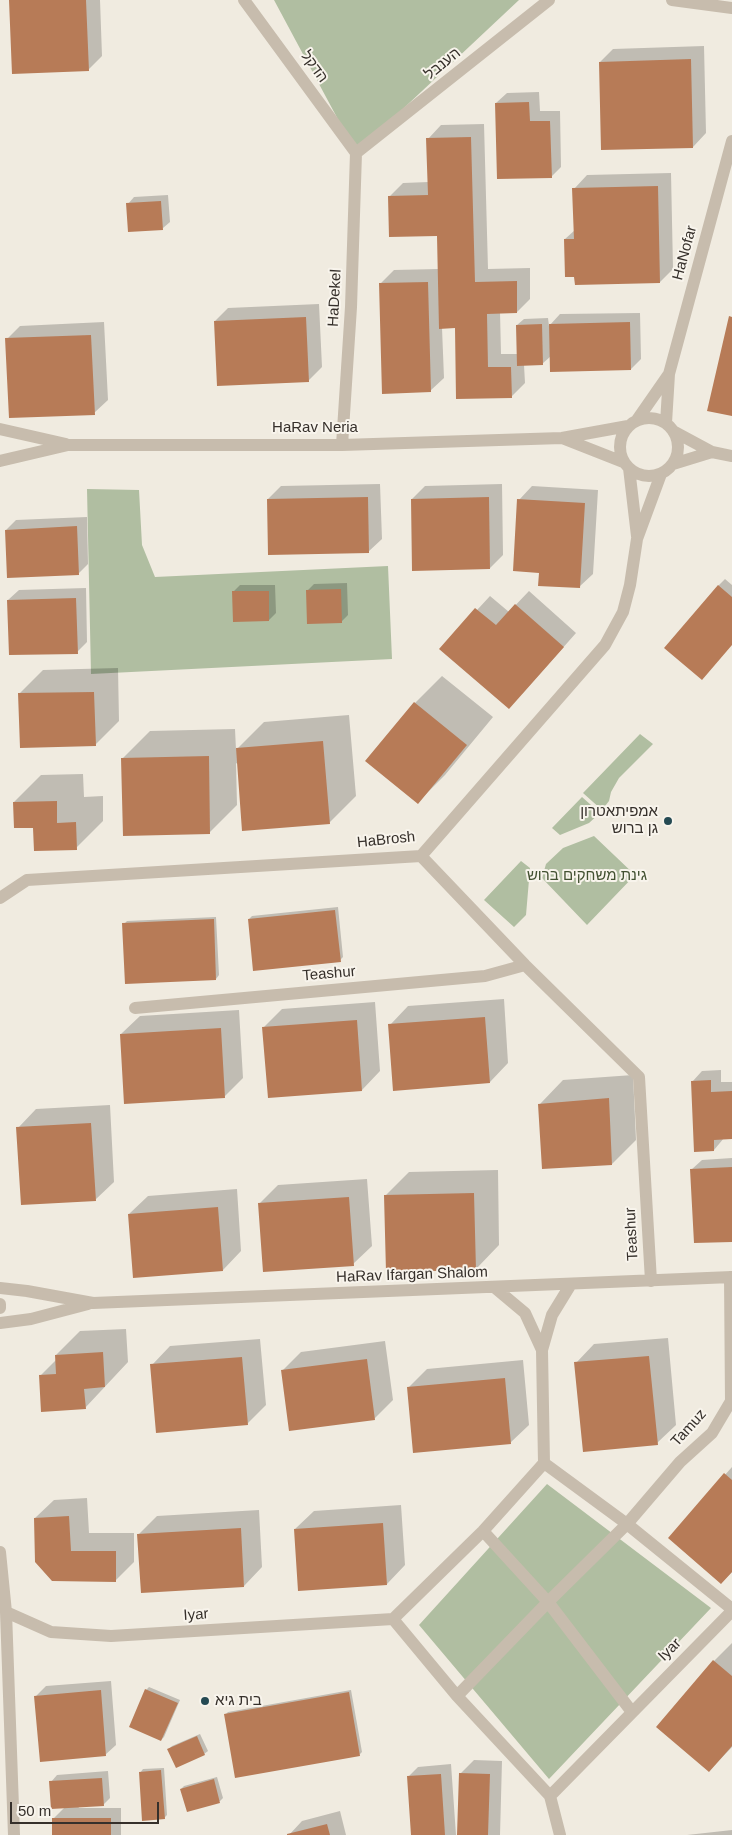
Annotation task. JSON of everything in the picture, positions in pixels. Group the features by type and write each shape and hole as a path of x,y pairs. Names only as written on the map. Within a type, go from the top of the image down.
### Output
{"street":[{"name":"הדקל","path":"244,0 356,153"},
{"name":"הענבל","path":"356,153 549,0"},
{"path":"672,0 732,8"},
{"name":"HaNofar","path":"670,427 669,374 732,141"},
{"name":"HaDekel","path":"342,445 351,307 356,153"},
{"name":"HaNofar","path":"633,423 669,374"},
{"path":"712,452 673,464 661,474 644,476 636,474 626,465 620,444 622,434 633,423 647,418 657,419 712,452 732,456"},
{"name":"HaRav Neria","path":"0,429 68,445 342,445 562,438 633,423"},
{"path":"670,427 678,440 678,450 673,464"},
{"name":"HaRav Neria","path":"562,438 626,465"},
{"name":"HaRav Neria","path":"0,461 68,445"},
{"name":"HaBrosh","path":"626,465 637,539"},
{"name":"HaBrosh","path":"0,898 26,880 421,856 605,645 623,612 630,585 637,539 661,474"},
{"name":"Teashur","path":"421,856 525,965 640,1077 652,1281"},
{"name":"Teashur","path":"134,1008 485,976 525,965"},
{"name":"HaRav Ifargan Shalom","path":"0,1323 31,1318 93,1303 731,1277"},
{"name":"Tamuz","path":"627,1524 680,1462 712,1433 731,1401 731,1277"},
{"path":"560,1835 550,1796 457,1696 393,1619 483,1531 544,1463 542,1350 552,1315 572,1284"},
{"name":"HaRav Ifargan Shalom","path":"0,1288 93,1303"},
{"path":"494,1288 525,1313 542,1350"},
{"name":"Iyar","path":"544,1463 627,1524 732,1610 550,1796"},
{"path":"457,1696 627,1524"},
{"path":"483,1531 548,1602 632,1712"},
{"path":"0,1552 6,1612 14,1835"},
{"name":"Iyar","path":"6,1612 51,1632 111,1636 393,1619"}],"green space":[{"path":"274,0 519,0 356,153"},
{"path":"87,489 139,490 142,545 155,577 388,566 392,659 91,674"},
{"path":"640,734 653,744 619,778 611,792 609,801 602,810 583,793"},
{"path":"582,797 600,813 589,823 560,835 552,828"},
{"name":"גינת משחקים ברוש","path":"594,836 635,875 587,925 542,878 546,864 563,848"},
{"path":"521,861 530,868 526,915 514,927 484,900"},
{"path":"547,1484 711,1608 549,1779 419,1625"}],"building":[{"path":"9,0 86,0 89,71 12,74"},
{"path":"691,59 693,148 601,150 599,62"},
{"path":"529,102 530,121 550,121 552,178 497,179 495,103"},
{"path":"471,137 475,282 517,281 517,313 487,314 488,367 511,367 512,398 456,399 455,328 439,329 437,236 389,237 388,196 428,195 426,138"},
{"path":"658,186 660,283 575,285 574,277 565,277 564,239 574,239 572,188"},
{"path":"161,201 163,230 128,232 126,203"},
{"path":"428,282 431,392 382,394 379,283"},
{"path":"729,316 732,317 732,416 707,411"},
{"path":"306,317 309,382 217,386 214,321"},
{"path":"630,322 631,370 550,372 549,324"},
{"path":"542,324 543,365 517,366 516,325"},
{"path":"91,335 95,415 9,418 5,338"},
{"path":"368,497 369,553 268,555 267,499"},
{"path":"489,497 490,569 412,571 411,499"},
{"path":"517,499 585,503 580,588 538,586 539,573 513,571"},
{"path":"77,526 79,575 7,578 5,530"},
{"path":"718,585 732,597 732,645 702,680 664,648"},
{"path":"341,589 342,623 307,624 306,590"},
{"path":"232,591 269,591 269,621 233,622"},
{"path":"76,598 78,654 9,655 7,600"},
{"path":"515,604 564,647 509,709 439,649 475,608 496,625"},
{"path":"94,692 96,746 20,748 18,693"},
{"path":"414,702 467,745 418,804 365,761"},
{"path":"323,741 330,824 242,831 236,748"},
{"path":"209,756 210,834 123,836 121,758"},
{"path":"57,801 57,823 76,822 77,850 34,851 33,828 14,828 13,802"},
{"path":"335,910 341,962 253,971 248,919"},
{"path":"214,919 216,980 125,984 122,923"},
{"path":"485,1017 490,1083 393,1091 388,1024"},
{"path":"357,1020 362,1091 268,1098 262,1027"},
{"path":"221,1028 225,1098 124,1104 120,1034"},
{"path":"711,1080 711,1092 732,1091 732,1139 714,1140 714,1151 694,1152 691,1081"},
{"path":"609,1098 612,1165 542,1169 538,1104"},
{"path":"91,1123 96,1201 21,1205 16,1127"},
{"path":"732,1167 732,1242 694,1243 690,1169"},
{"path":"474,1193 476,1270 386,1272 384,1195"},
{"path":"349,1197 354,1266 263,1272 258,1203"},
{"path":"218,1207 223,1271 133,1278 128,1214"},
{"path":"103,1352 105,1387 84,1389 86,1409 41,1412 39,1375 56,1374 55,1355"},
{"path":"649,1356 658,1445 583,1452 574,1362"},
{"path":"242,1357 248,1425 156,1433 150,1364"},
{"path":"367,1359 375,1420 289,1431 281,1370"},
{"path":"505,1378 511,1444 413,1453 407,1387"},
{"path":"724,1473 732,1480 732,1572 721,1584 668,1538"},
{"path":"69,1516 71,1551 116,1551 116,1582 52,1581 35,1562 34,1518"},
{"path":"383,1523 387,1585 298,1591 294,1529"},
{"path":"241,1528 244,1587 141,1593 137,1534"},
{"path":"713,1660 732,1676 732,1746 709,1772 656,1727"},
{"path":"145,1689 178,1703 161,1741 129,1727"},
{"path":"101,1690 106,1756 40,1762 34,1696"},
{"path":"349,1692 360,1756 235,1778 224,1714"},
{"path":"197,1736 205,1755 176,1768 167,1749"},
{"path":"161,1770 165,1819 142,1821 139,1772"},
{"path":"459,1773 490,1774 488,1835 457,1835"},
{"path":"441,1774 445,1835 411,1835 407,1776"},
{"path":"102,1778 104,1806 51,1809 49,1781"},
{"path":"214,1779 220,1803 187,1812 180,1789"},
{"path":"52,1818 111,1818 111,1835 52,1835"},
{"path":"327,1824 330,1835 287,1835 287,1834"}],"place":[{"name":"אמפיתאטרון גן ברוש","path":"668,821"},
{"name":"בית גיא","path":"205,1701"}]}
